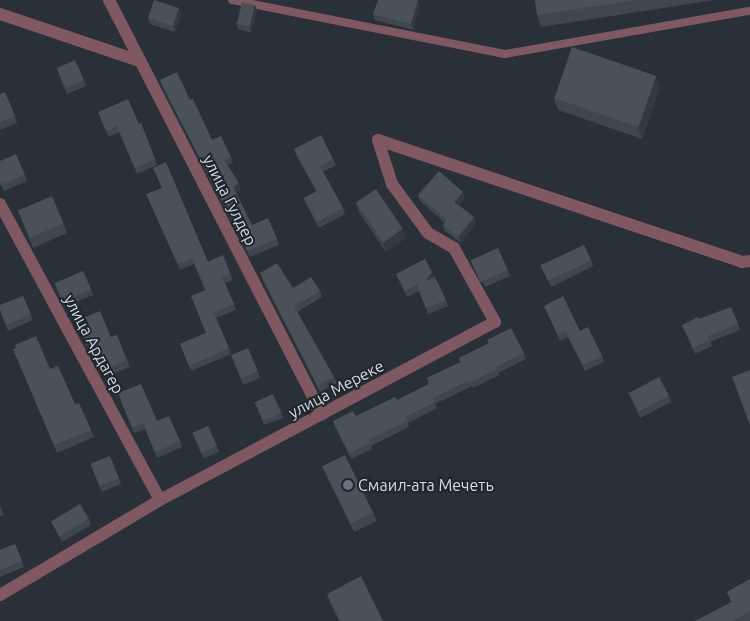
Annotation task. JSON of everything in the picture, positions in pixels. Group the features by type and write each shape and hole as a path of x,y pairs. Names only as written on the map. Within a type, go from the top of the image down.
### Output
{"street":[{"name":"улица Гулдер","path":"109,0 322,414"},
{"path":"0,14 140,61"},
{"name":"улица Мереке","path":"0,595 160,500 495,322 454,248 428,233 392,184 378,140 742,262 750,261"},
{"name":"улица Ардагер","path":"0,204 160,500"}],"lane":[{"path":"232,0 505,54 750,11"}],"building":[{"path":"154,0 179,8 173,26 148,18"},
{"path":"378,0 418,0 411,24 373,14"},
{"path":"535,0 636,0 537,15"},
{"path":"242,2 255,5 250,26 237,23"},
{"path":"572,47 656,76 639,127 554,98"},
{"path":"75,60 84,80 66,88 57,68"},
{"path":"177,72 190,100 193,99 212,140 221,136 231,157 224,160 239,183 233,187 252,225 268,218 277,239 248,251 160,80"},
{"path":"5,92 15,116 0,122 0,94"},
{"path":"128,99 139,124 141,123 155,159 135,168 117,126 106,131 98,112"},
{"path":"321,135 333,159 320,166 343,208 317,222 304,198 317,191 294,149"},
{"path":"16,154 25,175 1,185 0,161"},
{"path":"166,162 208,262 223,255 230,274 222,277 234,304 214,313 229,348 189,366 180,344 206,333 191,296 206,290 192,258 178,264 146,194 162,188 153,168"},
{"path":"439,171 463,192 454,202 474,217 458,237 443,225 447,220 418,195"},
{"path":"376,189 403,229 383,242 356,202"},
{"path":"52,196 64,224 30,238 18,210"},
{"path":"584,245 591,260 548,281 540,265"},
{"path":"498,248 508,270 480,282 471,260"},
{"path":"425,259 432,272 426,281 435,277 446,300 426,308 417,285 405,291 396,274"},
{"path":"277,263 293,288 311,277 320,291 294,306 334,377 318,386 260,273"},
{"path":"83,271 91,289 63,302 55,284"},
{"path":"23,296 31,314 6,325 0,305"},
{"path":"563,296 580,331 588,327 602,356 583,365 565,331 558,335 544,306"},
{"path":"731,307 738,324 708,336 709,340 693,348 682,325 698,317 699,319"},
{"path":"100,311 111,337 117,335 127,360 103,371 88,338 84,340 76,321"},
{"path":"511,328 524,353 471,382 470,380 433,398 435,402 405,417 407,421 368,440 370,443 349,453 333,421 353,411 356,416 395,397 397,400 429,384 427,378 461,362 459,358 489,343 487,340"},
{"path":"36,336 50,369 58,366 75,404 79,403 91,430 54,445 13,349 16,348 15,345"},
{"path":"248,348 258,371 241,378 231,355"},
{"path":"750,370 750,425 732,377"},
{"path":"659,377 669,396 639,412 629,393"},
{"path":"141,384 157,421 169,416 180,441 155,452 143,423 132,427 118,393"},
{"path":"273,394 281,412 263,420 255,402"},
{"path":"208,426 217,446 201,453 192,433"},
{"path":"345,455 373,513 351,523 323,466"},
{"path":"110,456 119,478 100,486 91,464"},
{"path":"80,504 89,519 60,536 51,522"},
{"path":"15,544 22,561 0,570 0,550"},
{"path":"361,576 383,621 341,621 327,594"},
{"path":"750,579 750,611 732,621 695,621 732,602 727,592"}],"place":[{"name":"Смаил-ата Мечеть","path":"348,485"}]}
